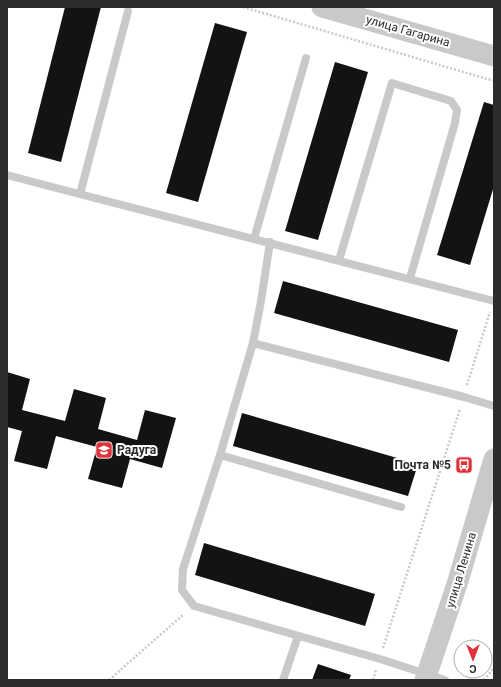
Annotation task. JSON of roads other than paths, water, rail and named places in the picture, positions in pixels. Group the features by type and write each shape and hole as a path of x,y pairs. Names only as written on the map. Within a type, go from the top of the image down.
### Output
{"street":[{"name":"улица Гагарина","path":"322,7 494,56"},
{"name":"улица Ленина","path":"432,678 458,581 494,459"}],"lane":[{"path":"80,194 128,11"},
{"path":"254,239 306,58"},
{"path":"339,260 392,83 451,101 457,110 456,123 410,278"},
{"path":"7,175 410,278 494,301"},
{"path":"270,242 261,301 252,343 220,455 183,569 182,590 194,606 380,659 432,678"},
{"path":"252,343 494,406"},
{"path":"220,455 401,508"},
{"path":"283,680 298,636"}],"place":[{"name":"Радуга","path":"104,450"},
{"name":"Почта №5","path":"464,465"}]}
